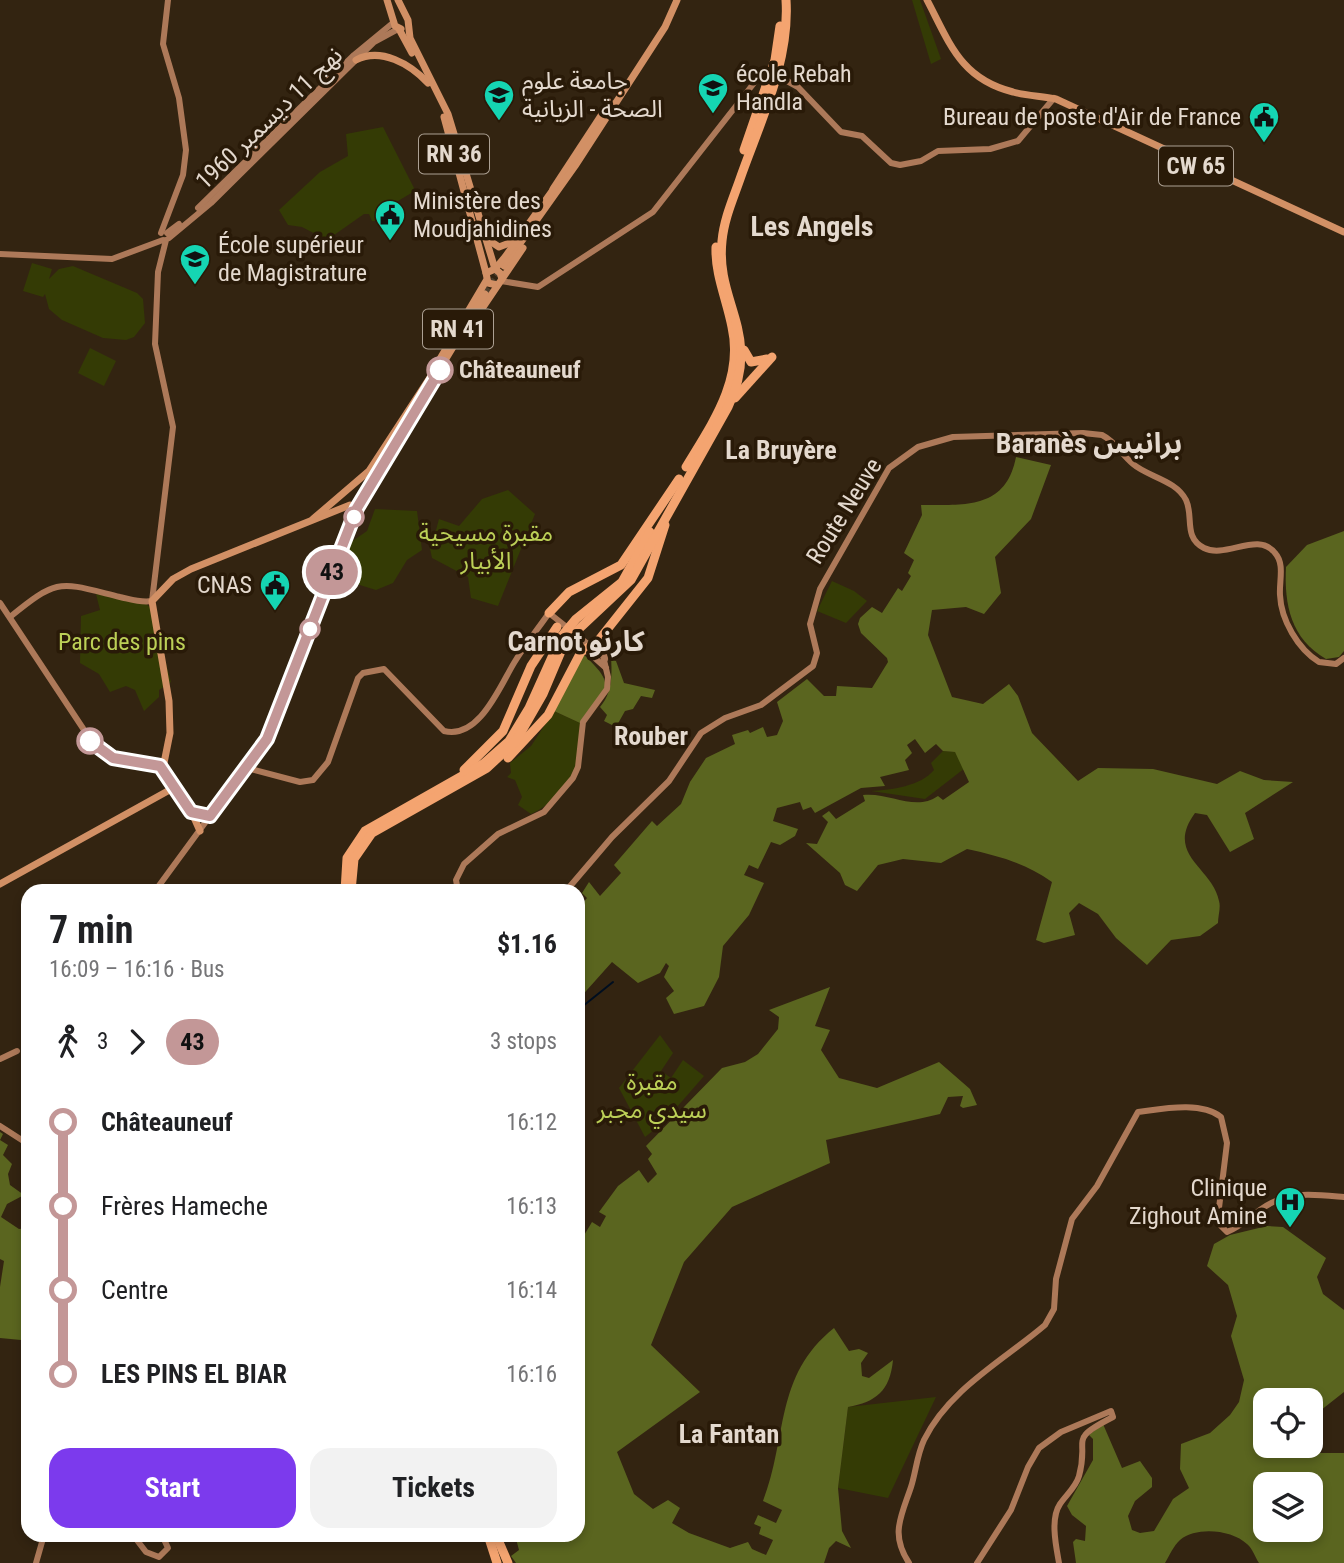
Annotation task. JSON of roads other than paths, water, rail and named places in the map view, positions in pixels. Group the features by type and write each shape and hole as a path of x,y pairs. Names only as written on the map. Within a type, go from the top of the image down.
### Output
{"highway":[{"path":"346,884 349,853 365,831 491,758 514,735 561,637 576,619 622,582 720,409 733,373 735,344 717,267 717,230 774,74 780,36 780,0"},
{"path":"546,617 569,592 621,565 675,491 741,389 772,357 751,362 741,337 724,272 723,229 785,41 786,0"},
{"path":"724,414 739,377 741,337"},
{"path":"352,884 354,859 372,833 496,766 519,749 548,715 585,644 603,635 648,578 675,491"},
{"path":"461,784 496,762 522,734 565,642 579,625 631,580 675,491"},
{"path":"441,788 474,762 503,731 531,666 561,626"},
{"path":"491,1542 498,1560"},
{"path":"497,1542 498,1560"}],"main road":[{"path":"168,0 163,44 179,98 186,150 183,175 167,219 160,258 155,344 173,427 152,601 169,701 170,735 162,759 163,768 200,831"},
{"path":"387,0 394,7 397,0"},
{"name":"RN 36","path":"387,0 396,25 444,118 486,277"},
{"path":"397,0 405,16 407,26 396,25 398,16 405,16"},
{"name":"RN 41","path":"500,267 557,188 665,27 675,0"},
{"name":"CW 65","path":"927,0 952,47 973,75 986,83 1014,92 1054,98 1344,232"},
{"name":"نهج 11 ديسمبر 1960","path":"0,252 112,259 164,237 211,203 356,60 396,25"},
{"name":"نهج 11 ديسمبر 1960","path":"164,237 201,206 355,55 396,25"},
{"name":"RN 36","path":"407,26 449,119 481,229 500,267"},
{"path":"356,60 370,55 393,59 411,68 428,83"},
{"path":"486,277 500,282 538,287 653,212 762,75 774,74 797,87 841,131 862,136 891,163 900,165 921,160 938,151 990,149 1018,141 1054,98"},
{"name":"RN 41","path":"500,267 528,222 557,188"},
{"name":"RN 41","path":"439,371 452,357 557,188"},
{"path":"481,229 492,245 502,247 511,243 528,222"},
{"path":"500,267 500,282"},
{"path":"486,277 500,267"},
{"name":"RN 41","path":"430,377 486,277"},
{"name":"RN 41","path":"310,522 369,471 484,293 439,371"},
{"path":"160,884 267,739 357,508 439,371"},
{"name":"Route Neuve","path":"572,884 612,836 670,781 701,733 725,718 761,705 784,685 813,666 817,653 810,624 824,580 889,468 929,443 969,435 1102,435 1118,446 1135,466 1178,491 1186,500 1191,535 1204,548 1225,552 1264,545 1276,553 1281,569 1282,608 1297,640 1319,662 1336,664 1344,658"},
{"path":"10,617 42,591 54,586 72,586 136,601 152,601 183,573 350,505 357,508"},
{"path":"0,603 94,745 113,758 163,768"},
{"path":"247,768 300,782 313,780 328,762 358,678 363,673 384,669 436,725 453,733 470,726 501,690 513,664 546,617 606,661"},
{"path":"457,884 461,868 482,846 511,826 544,812 573,778 578,767 583,722 607,689 603,635"},
{"path":"585,644 607,670"},
{"path":"0,884 175,787"},
{"path":"191,812 210,816"},
{"path":"0,1059 21,1053"},
{"path":"909,1563 899,1549 898,1526 925,1438 945,1409 967,1387 1049,1320 1054,1309 1059,1269 1072,1219 1097,1186 1138,1112 1186,1108 1213,1112 1220,1117 1227,1143 1218,1216 1219,1224 1227,1232 1271,1203 1292,1195 1307,1192 1344,1197"},
{"path":"0,1126 21,1140"},
{"path":"977,1563 1011,1510 1028,1467 1039,1448 1061,1432 1111,1411 1113,1417 1087,1431 1080,1439 1079,1476 1057,1510 1055,1527 1059,1563"},
{"path":"36,1563 42,1542"},
{"path":"138,1542 146,1552 159,1558 168,1548 165,1542"}],"waterway":[{"path":"585,1004 613,982"}],"tunnel":[{"path":"485,294 502,269"}],"place":[{"name":"école Rebah Handla","path":"713,115"},
{"name":"جامعة علوم الصحة - الزيانية","path":"499,122"},
{"name":"Bureau de poste d'Air de France","path":"1264,144"},
{"name":"Ministère des Moudjahidines","path":"390,242"},
{"name":"École supérieur de Magistrature","path":"195,286"},
{"name":"Châteauneuf","path":"440,370"},
{"name":"CNAS","path":"275,612"},
{"name":"Clinique Zighout Amine","path":"1290,1229"}],"district":[{"name":"Les Angels","path":"812,226"},
{"name":"Baranès برانيس","path":"1089,443"},
{"name":"La Bruyère","path":"781,450"},
{"name":"Carnot كارنو","path":"576,641"},
{"name":"Rouber","path":"651,736"},
{"name":"La Fantan","path":"729,1434"}],"park label":[{"name":"مقبرة مسيحية الأبيار","path":"486,547"},
{"name":"Parc des pins","path":"122,642"},
{"name":"مقبرة سيدي مجبر","path":"652,1096"}]}
